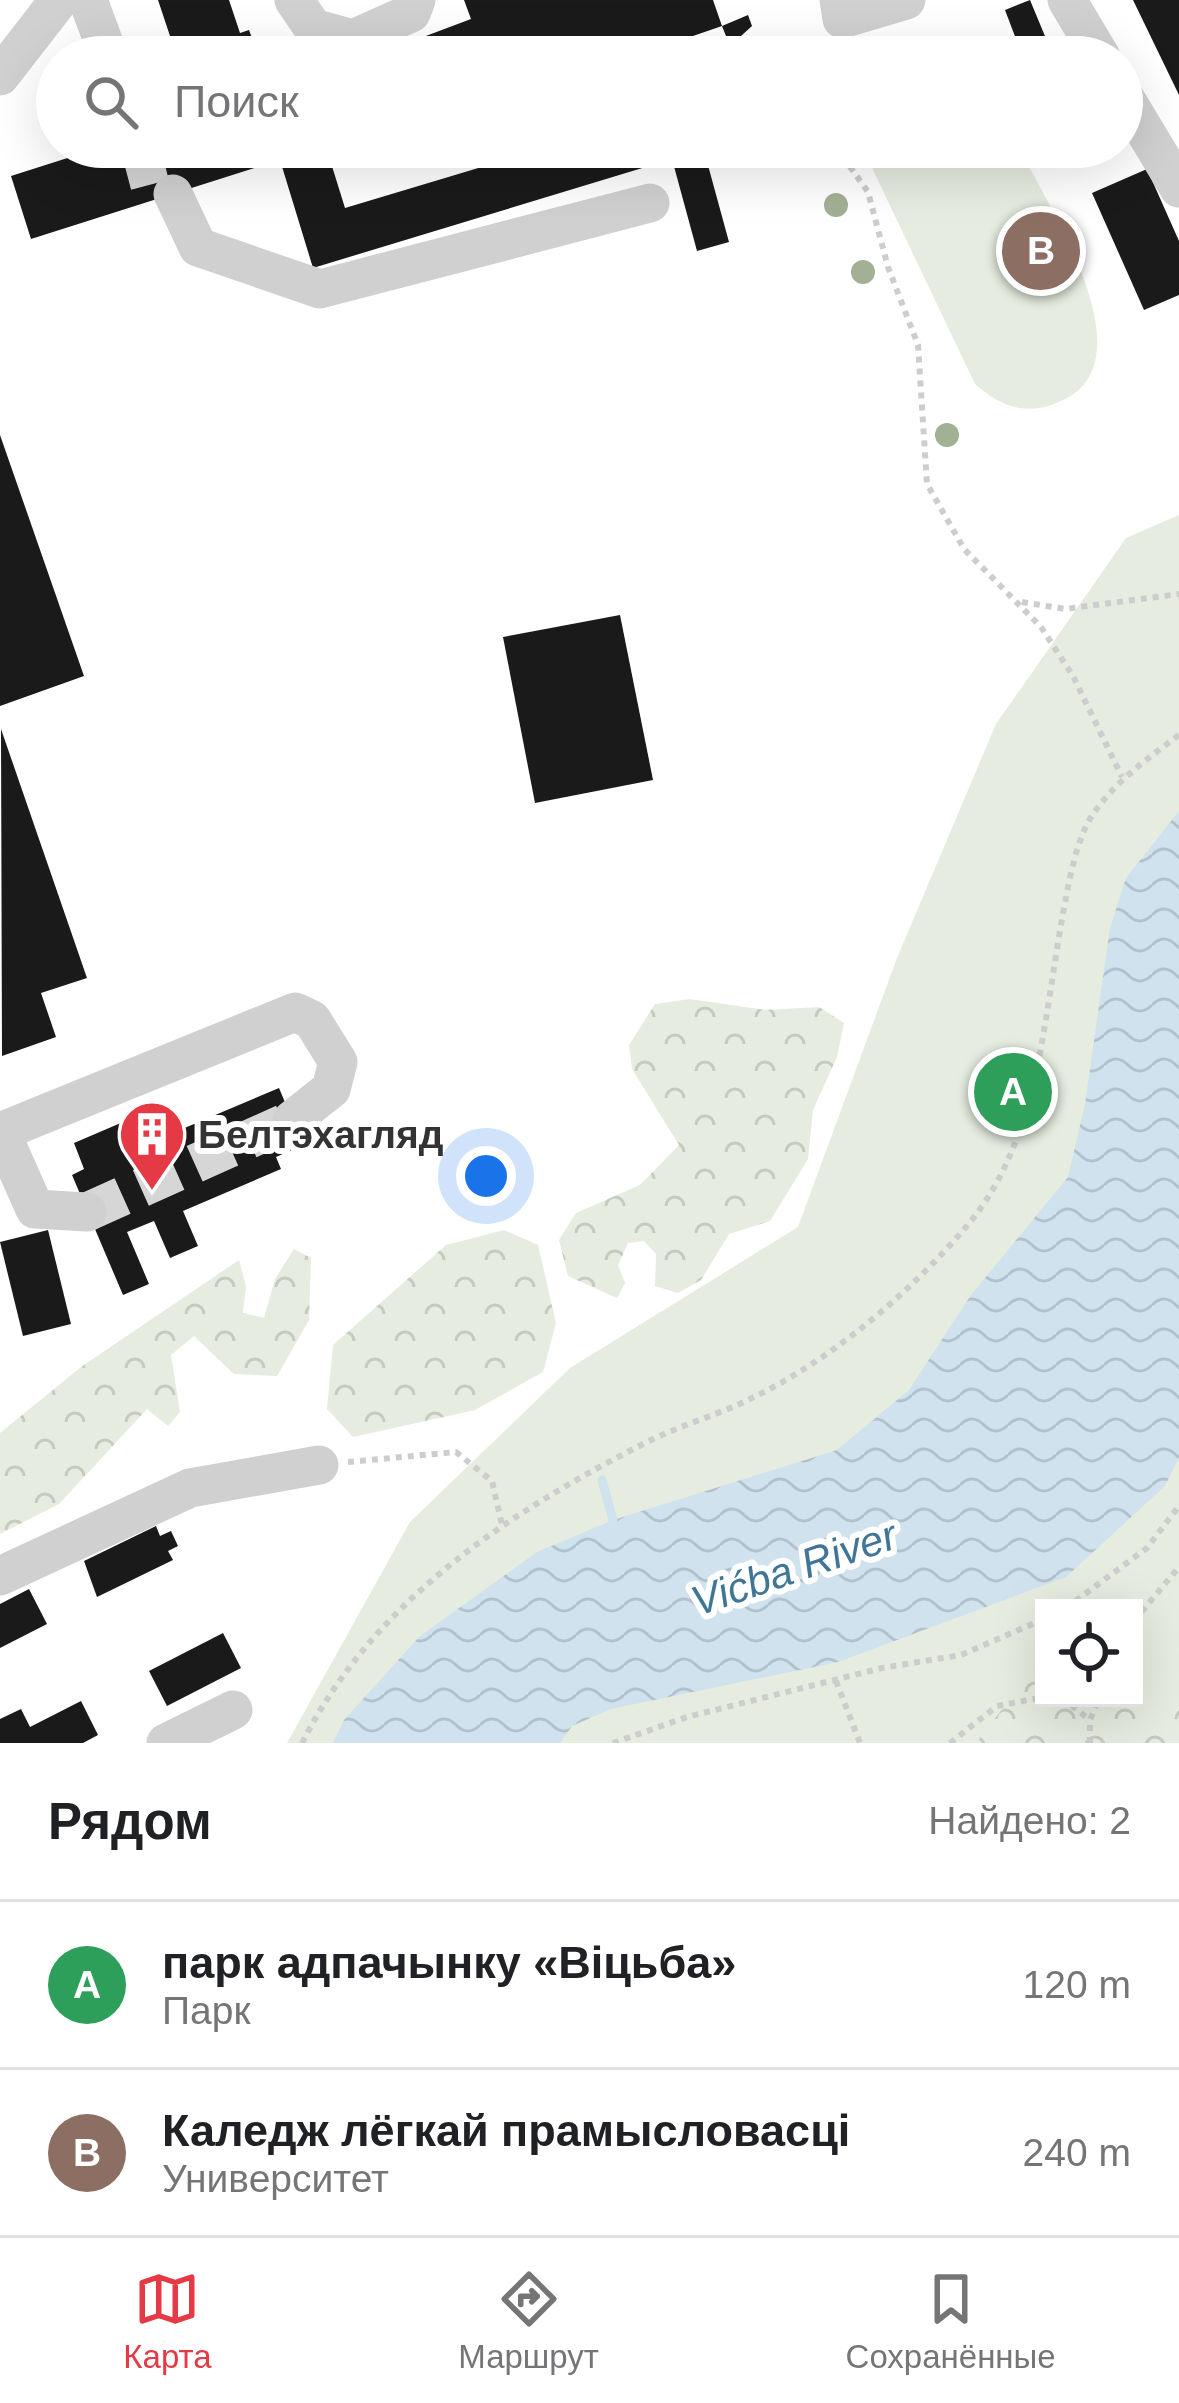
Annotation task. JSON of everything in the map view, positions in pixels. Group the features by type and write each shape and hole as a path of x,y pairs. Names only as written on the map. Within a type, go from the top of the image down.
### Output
{"street":[{"path":"0,76 58,0"},
{"path":"88,0 101,36"},
{"path":"294,0 313,28 341,36"},
{"path":"359,36 411,13 416,0"},
{"path":"839,0 842,19 905,0"},
{"path":"1066,0 1088,36"},
{"path":"1143,128 1179,188"},
{"path":"173,194 198,247 320,289 650,203"},
{"path":"87,1212 34,1209 1,1133 295,1012 312,1020 338,1063 331,1089 292,1120"},
{"path":"0,1576 190,1488 319,1465"},
{"path":"166,1743 233,1710"}],"path":[{"path":"851,168 868,192 888,267 918,345 927,484 964,549 1018,601 1073,676 1122,777"},
{"path":"1018,601 1065,609 1179,594"},
{"path":"302,1743 346,1669 415,1594 502,1525 648,1441 755,1397 836,1348 968,1226 1025,1122 1066,896 1089,819 1122,777 1179,735"},
{"path":"319,1465 456,1452 492,1481 502,1525"},
{"path":"1078,1599 1148,1548 1179,1507"},
{"path":"1143,1610 1179,1567"},
{"path":"613,1743 687,1717 961,1655 1035,1623"},
{"path":"836,1681 860,1743"},
{"path":"950,1743 997,1706 1035,1699"},
{"path":"1073,1707 1090,1720"},
{"path":"1090,1743 1095,1707"}],"green space":[{"path":"1030,168 1070,246 1096,325 1096,359 1082,387 1051,405 1030,409 1001,402 975,384 873,170"},
{"path":"1179,515 1179,1743 287,1743 410,1522 570,1368 798,1227 897,958 996,724 1126,538"},
{"path":"690,999 765,1010 819,1007 844,1023 837,1057 813,1110 808,1159 770,1221 729,1234 701,1280 678,1293 655,1286 656,1254 644,1241 628,1243 618,1265 625,1283 617,1298 568,1276 559,1240 576,1213 640,1185 679,1145 632,1069 629,1045 655,1004"},
{"path":"504,1230 538,1245 556,1323 543,1372 475,1410 353,1437 327,1409 333,1345 446,1245"},
{"path":"294,1249 311,1258 309,1320 277,1376 234,1374 194,1336 171,1355 180,1412 168,1426 147,1409 59,1504 0,1534 0,1433 81,1367 239,1260 246,1286 243,1313 264,1318 275,1279"},
{"path":"1035,1672 1035,1707 1090,1707 1094,1711 1143,1707 1143,1699 1179,1690 1179,1743 976,1743"}],"water":[{"name":"Vićba River","path":"1179,811 1179,1457 1165,1486 1066,1577 838,1662 611,1709 572,1726 560,1743 333,1743 344,1720 420,1636 537,1552 613,1520 837,1450 909,1390 971,1295 1068,1177 1085,1104 1110,928 1126,878"}],"building":[{"path":"158,0 229,0 240,33 249,30 251,36 170,36"},
{"path":"464,0 713,0 722,26 693,36 426,36 471,19"},
{"path":"1030,0 1045,36 1015,36 1005,10"},
{"path":"1133,0 1179,0 1179,95"},
{"path":"748,15 752,26 741,36 726,36 722,26"},
{"path":"36,168 255,168 31,239 11,176"},
{"path":"282,168 333,168 345,208 478,168 642,168 313,268"},
{"path":"674,168 709,168 729,242 697,251"},
{"path":"1147,169 1179,241 1179,295 1144,310 1092,193"},
{"path":"0,435 84,676 0,706"},
{"path":"620,615 653,780 535,803 503,637"},
{"path":"1,729 87,978 41,993 56,1037 2,1056"},
{"name":"Белтэхагляд","path":"279,1088 303,1145 276,1157 281,1169 183,1211 198,1246 170,1258 154,1221 127,1232 149,1284 123,1295 72,1175 84,1169 74,1143 130,1119 142,1146"},
{"path":"48,1230 71,1324 23,1336 0,1242"},
{"path":"156,1526 160,1536 171,1531 178,1546 168,1551 173,1560 97,1597 84,1561"},
{"path":"29,1589 47,1624 0,1648 0,1604"},
{"path":"223,1633 241,1668 167,1706 149,1671"},
{"path":"81,1701 98,1735 83,1743 0,1743 0,1719 21,1709 30,1727"}],"waterway":[{"path":"602,1480 613,1520"}],"tunnel":[{"path":"146,168 154,200"},
{"path":"87,1212 292,1120"}],"place":[{"name":"Каледж лёгкай прамысловасці","path":"1041,251"},
{"name":"парк адпачынку «Віцьба»","path":"1013,1092"},
{"name":"Белтэхагляд","path":"152,1193"}]}
